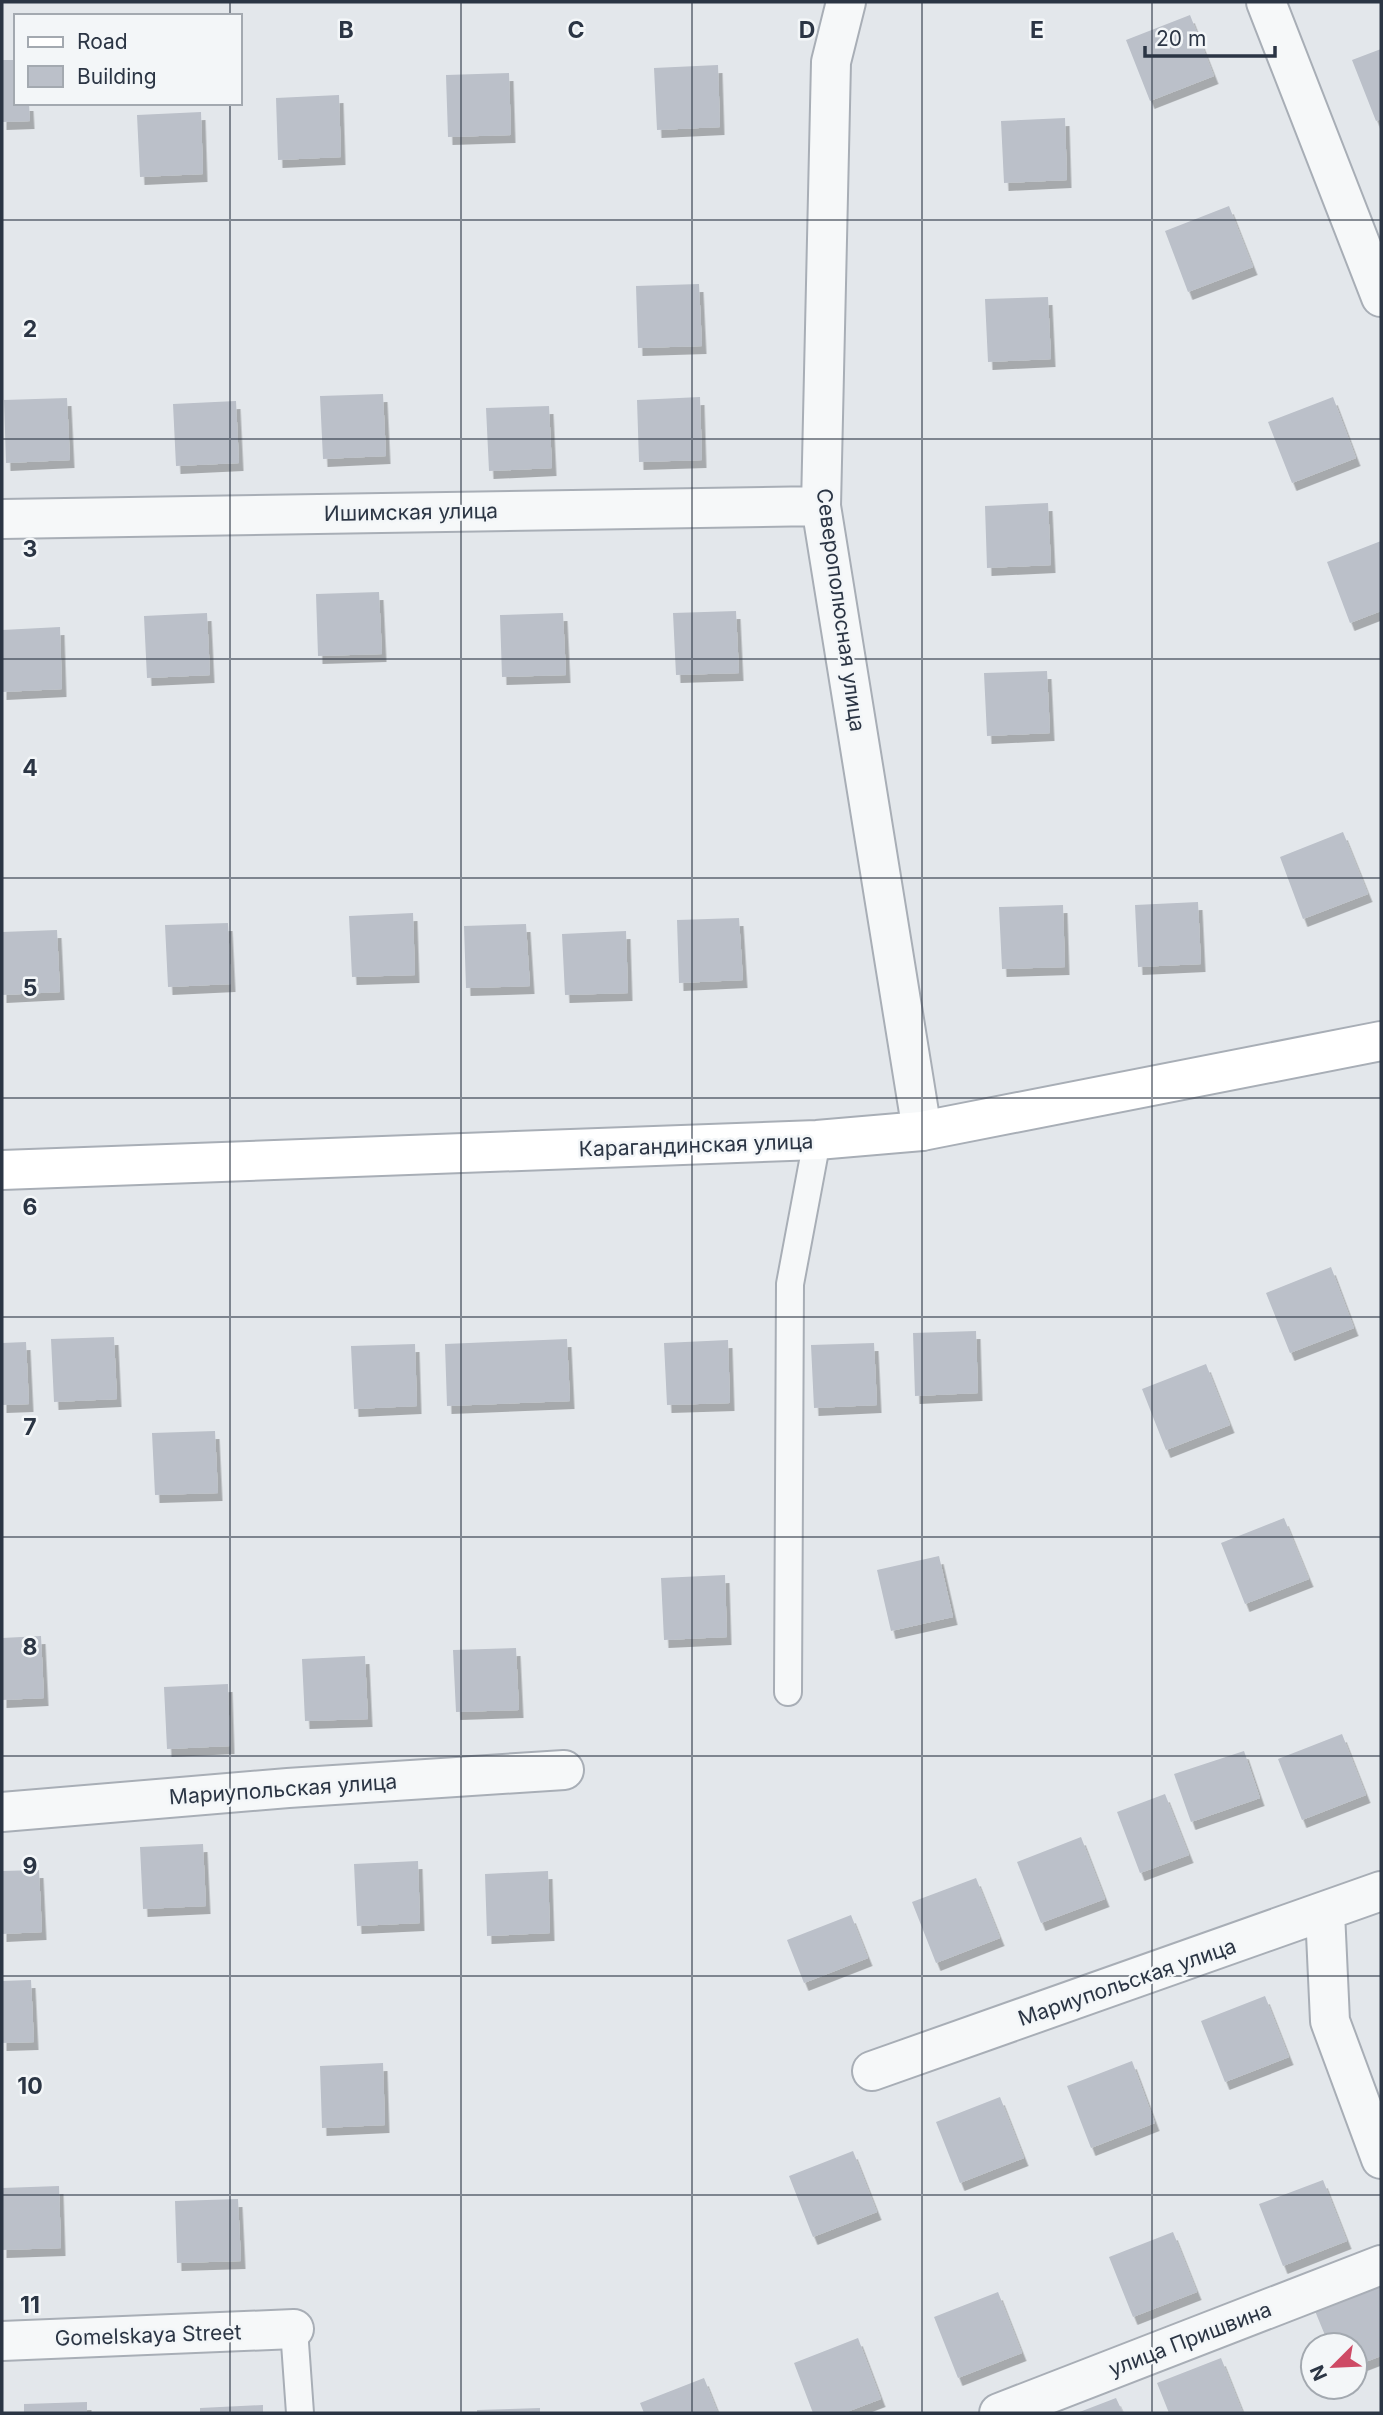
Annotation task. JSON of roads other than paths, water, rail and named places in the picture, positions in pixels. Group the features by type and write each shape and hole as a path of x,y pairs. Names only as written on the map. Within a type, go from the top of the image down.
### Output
{"street":[{"name":"Северополюсная улица","path":"846,2 831,62 821,506 922,1131"},
{"path":"1266,2 1381,297"},
{"name":"Ишимская улица","path":"2,519 821,506"},
{"name":"Карагандинская улица","path":"2,1170 817,1140 922,1131 1381,1041"},
{"name":"Мариупольская улица","path":"2,1812 288,1788 564,1770"},
{"name":"Мариупольская улица","path":"872,2071 1381,1891"},
{"path":"1325,1912 1329,2021 1381,2159"},
{"name":"улица Пришвина","path":"999,2413 1381,2265"},
{"name":"Gomelskaya Street","path":"2,2341 294,2329"}],"lane":[{"path":"788,1692 790,1284 817,1140"},
{"path":"294,2329 300,2413"}]}
